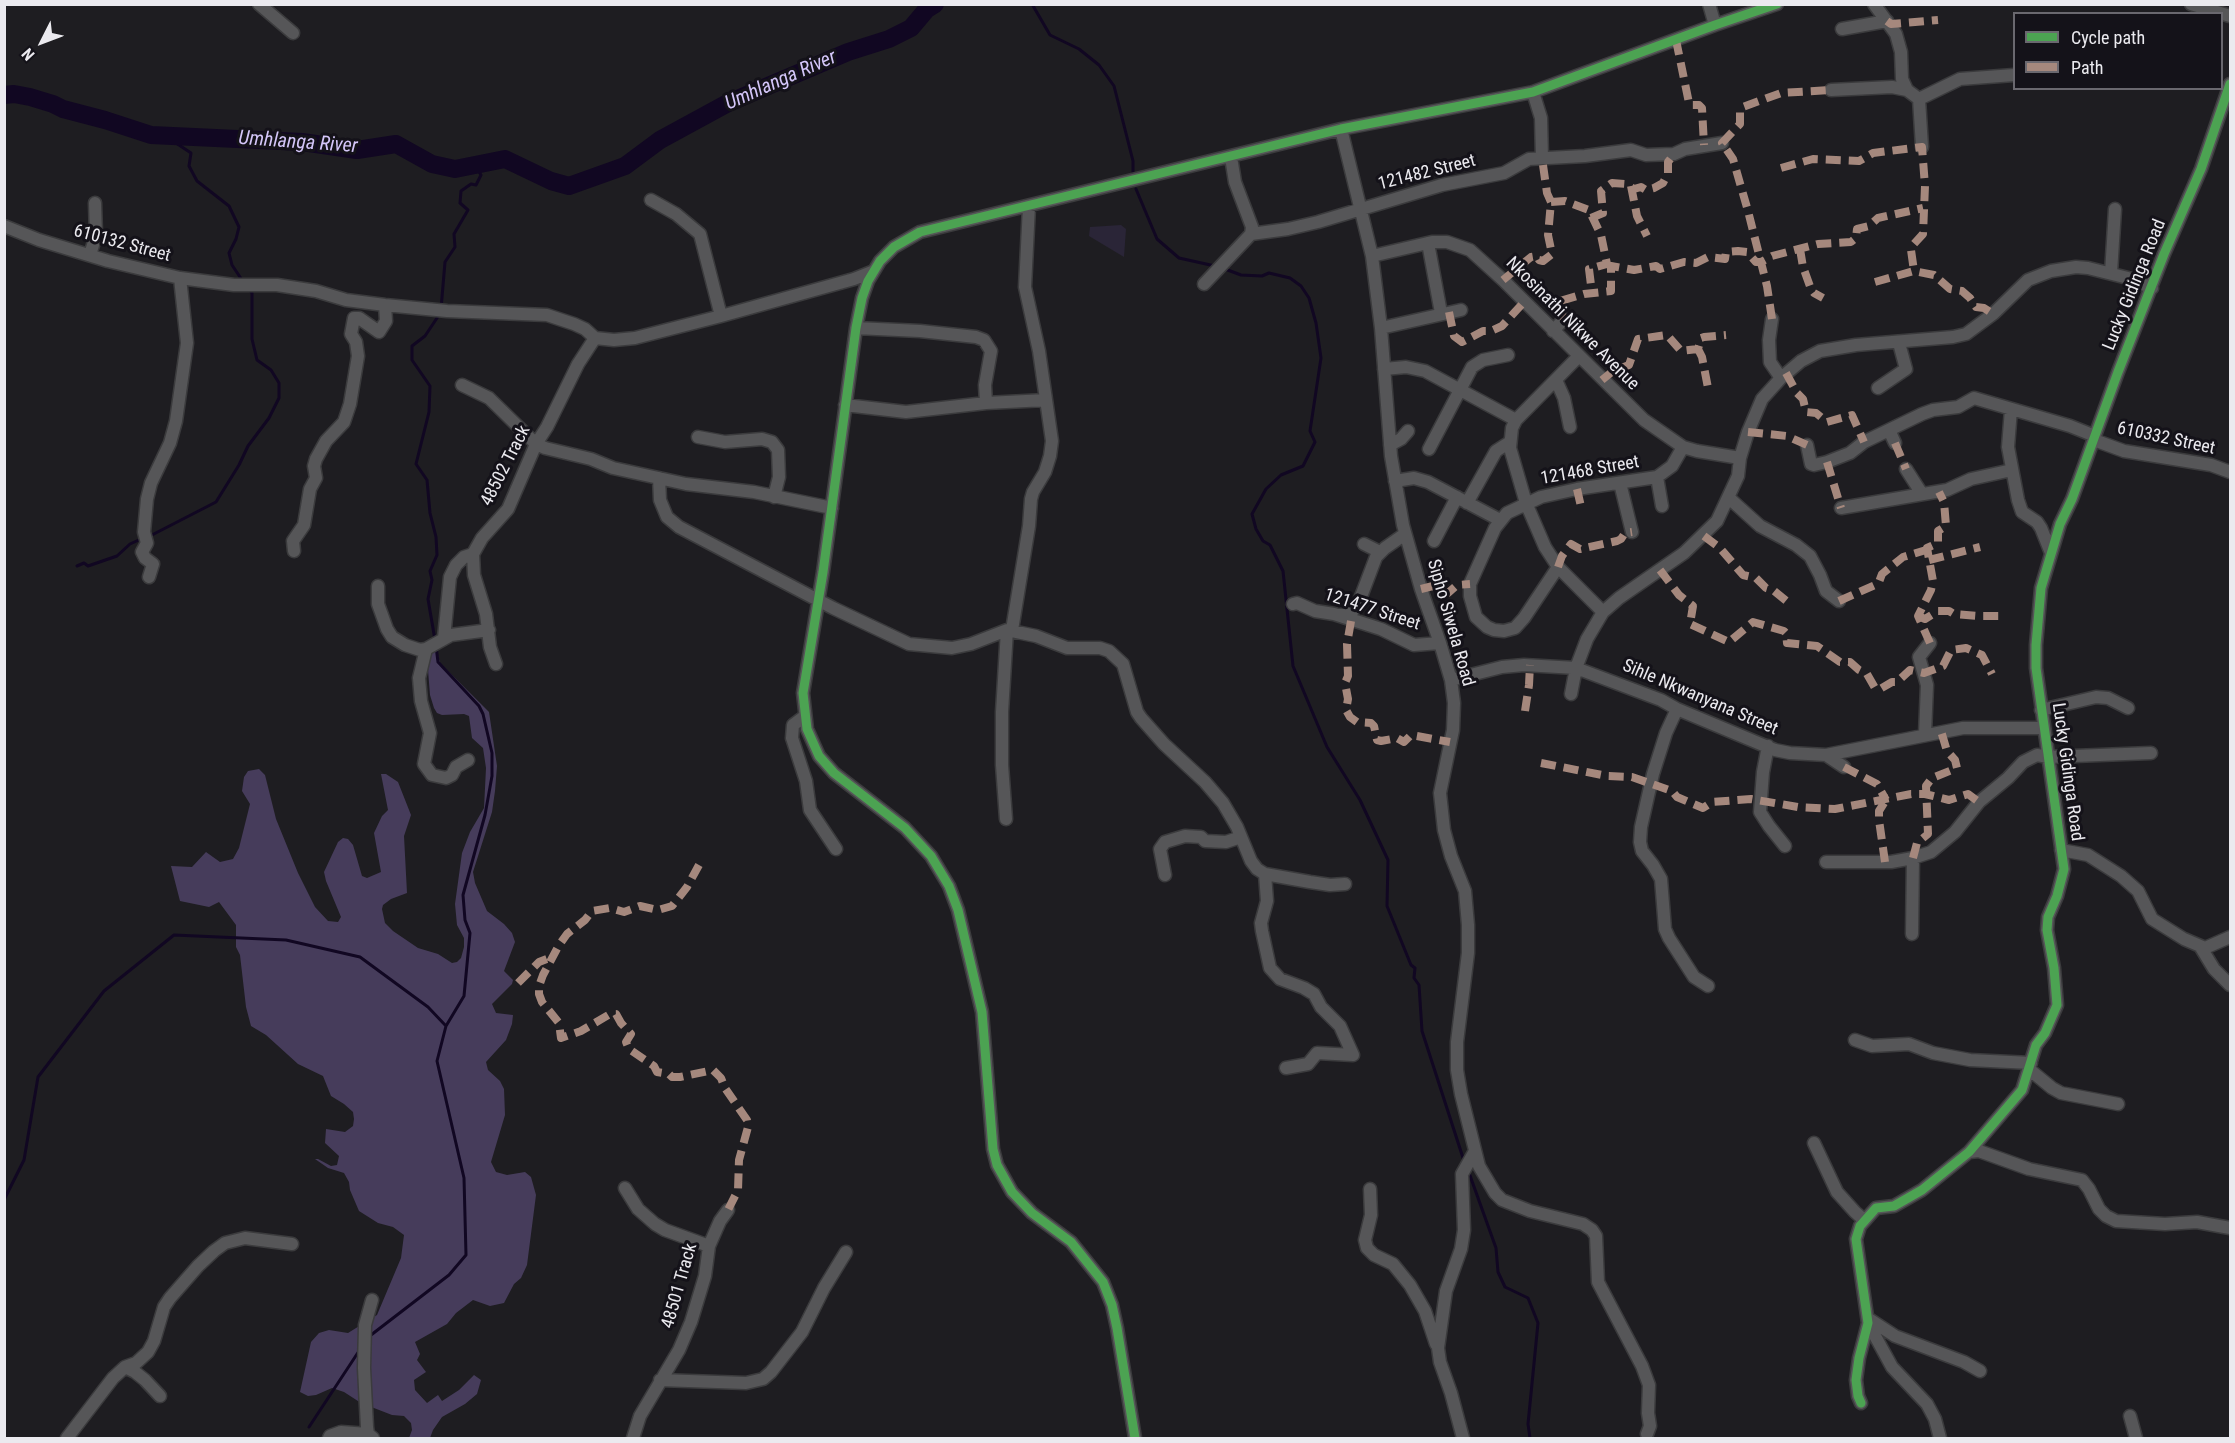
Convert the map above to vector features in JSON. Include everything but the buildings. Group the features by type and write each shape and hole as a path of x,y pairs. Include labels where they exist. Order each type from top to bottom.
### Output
{"street":[{"path":"259,4 293,33"},
{"path":"1709,4 1715,25"},
{"path":"1135,1438 1117,1328 1112,1305 1103,1282 1071,1242 1032,1213 1012,1192 997,1165 993,1149 982,1012 958,910 949,886 931,856 905,828 855,791 819,756 811,740 805,716 802,693 832,508 862,297 874,271 894,247 920,232 1341,129 1533,92 1777,4"},
{"path":"1874,4 1896,34 1901,52 1902,79 1908,90 1919,99 1922,147"},
{"path":"2191,4 2217,12"},
{"path":"1842,28 1887,21"},
{"path":"1919,99 1960,79 2013,75"},
{"name":"Lucky Gidinga Road","path":"1864,1220 1876,1208 1894,1206 1922,1190 1969,1152 2022,1090 2036,1046 2045,1033 2057,1005 2054,968 2047,930 2048,917 2057,896 2064,869 2036,668 2036,638 2041,588 2060,524 2072,499 2152,288 2204,160 2230,84"},
{"path":"1831,90 1892,87 1908,90"},
{"path":"1533,92 1541,118 1542,158"},
{"name":"Sipho Siwela Road","path":"1341,129 1372,256 1382,328 1390,445 1405,534 1451,680 1454,703 1453,730 1440,793 1444,830 1464,891 1467,914 1468,954 1457,1042 1457,1070 1473,1155 1485,1179 1502,1200 1530,1211 1583,1224 1596,1236 1598,1282 1642,1366 1649,1385 1650,1426 1647,1434"},
{"name":"121482 Street","path":"1251,234 1288,229 1360,211 1377,203 1442,185 1504,173 1529,159 1585,156 1631,150 1646,155 1674,154 1685,149 1722,143"},
{"path":"1204,284 1251,234 1252,227 1235,182 1231,157"},
{"path":"651,200 675,214 700,234 721,316"},
{"path":"90,255 96,235 95,204"},
{"path":"1006,819 1002,765 1010,630 1029,526 1031,499 1045,472 1052,441 1039,351 1025,287 1029,206"},
{"path":"2111,273 2115,209"},
{"name":"610132 Street","path":"4,226 39,240 180,278 236,286 277,285 316,291 346,300 385,305"},
{"name":"Nkosinathi Nikwe Avenue","path":"1372,256 1428,243 1446,242 1470,250 1483,260 1644,420 1683,447 1740,458"},
{"path":"1428,243 1441,313"},
{"path":"1571,694 1576,668 1587,639 1603,612 1619,598 1684,554 1717,521 1738,476 1740,458 1762,399 1801,361 1820,351 1856,345 1953,337 1966,333 2000,308 2018,288 2039,275 2076,267 2111,273 2152,288"},
{"path":"294,551 293,541 304,525 310,489 316,480 316,459 326,441 341,427 350,404 358,356 356,342 351,334 354,318 359,318 379,332 386,321 385,305 447,311 547,315 585,329 597,338 614,340 635,338 721,316 854,279 874,271"},
{"path":"149,577 153,564 142,552 147,543 144,532 147,499 170,443 176,421 186,346 180,278"},
{"path":"1382,328 1461,309"},
{"path":"1772,318 1769,340 1770,362 1781,378"},
{"path":"1553,331 1564,319"},
{"path":"856,328 976,337 984,340 991,351 985,384 986,403"},
{"name":"48502 Track","path":"444,638 450,577 460,560 472,554 482,538 508,509 536,444 547,427 578,364 597,338"},
{"path":"1878,388 1906,369 1899,343"},
{"path":"1429,449 1469,372 1476,364 1490,358 1508,355"},
{"path":"1579,356 1516,420 1510,442 1511,457 1526,504 1545,547 1558,567 1603,612"},
{"path":"1384,369 1406,368 1425,372 1516,420"},
{"path":"1556,380 1564,398 1570,427"},
{"path":"462,386 489,398 536,444 591,459 613,468 659,478 754,492 832,508"},
{"name":"610332 Street","path":"1807,446 1811,464 1814,465 1850,453 1864,442 1922,414 1933,410 1958,407 1974,398 2040,418 2124,451 2211,465 2230,472"},
{"path":"845,405 906,412 986,403 1046,400"},
{"path":"2011,409 2007,436 2022,512 2037,522 2051,554"},
{"path":"1889,430 1895,443"},
{"path":"1390,445 1401,439 1408,431"},
{"path":"698,437 725,442 762,439 772,442 778,450 779,477 774,497"},
{"path":"1434,541 1496,451 1510,442"},
{"name":"121468 Street","path":"1500,520 1516,507 1541,496 1657,477 1672,466 1683,447"},
{"path":"1906,469 1922,494"},
{"path":"1841,508 1947,490 1987,474 2012,470"},
{"path":"1657,477 1662,506"},
{"path":"659,478 660,500 668,517 675,525 818,600 909,644 952,648 1010,630 1036,636 1067,648 1100,648 1109,651 1117,656 1126,670 1137,712 1141,718 1215,793 1229,813 1254,867 1265,874 1330,885 1345,884"},
{"path":"1395,481 1414,478 1428,482 1500,520 1470,584 1470,596 1476,617 1487,627 1504,631 1515,628 1558,567"},
{"path":"1620,483 1632,532"},
{"path":"1729,498 1760,526 1796,545 1810,556 1821,575 1826,591 1839,601"},
{"path":"1334,614 1348,615 1357,607 1376,557 1405,534"},
{"path":"1364,544 1380,552"},
{"path":"472,554 474,575 496,664"},
{"path":"378,586 378,604 392,637 413,648 429,648 444,638 459,633 489,630"},
{"name":"121477 Street","path":"1293,604 1297,603 1316,611 1334,614 1381,630 1414,645 1440,643"},
{"path":"1925,734 1927,685 1919,657 1930,643"},
{"path":"429,648 419,678 421,701 430,733 424,764 432,775 447,778 452,775 456,767 468,760"},
{"name":"Sihle Nkwanyana Street","path":"1451,680 1502,667 1524,665 1576,668 1661,700 1677,709 1768,747 1790,753 1826,755 1963,728 2043,728"},
{"path":"2041,710 2096,697 2108,698 2128,708"},
{"path":"1677,709 1653,774 1641,827 1640,842 1642,851 1660,879 1665,929 1669,938 1694,978 1708,986"},
{"path":"805,716 793,725 792,738 806,781 810,810 836,849"},
{"path":"1768,747 1763,772 1760,812 1785,846"},
{"path":"1826,862 1891,862 1931,852 1955,832 1979,802 2023,762 2037,755 2048,757 2151,753"},
{"path":"1826,755 1844,767"},
{"path":"1165,875 1160,849 1165,842 1185,836 1201,837 1204,841 1226,842 1241,837"},
{"path":"2061,850 2079,852 2100,861 2132,884 2152,919 2200,946 2205,948 2230,937"},
{"path":"1912,934 1913,858"},
{"path":"1265,874 1267,902 1261,923 1270,968 1280,979 1314,994 1321,1007 1340,1026 1353,1055 1317,1053 1308,1064 1286,1068"},
{"path":"2200,946 2214,969 2230,985"},
{"path":"1855,1041 1872,1046 1909,1044 1933,1053 1970,1060 2030,1066 2052,1088 2061,1093 2118,1104"},
{"path":"1814,1143 1837,1192 1864,1220 1856,1239 1868,1321 1892,1367 1927,1404 1935,1419 1940,1438"},
{"path":"1969,1152 1979,1151 2029,1169 2082,1180 2090,1189 2099,1209 2116,1221 2165,1224 2197,1222 2230,1228"},
{"path":"1438,1348 1446,1291 1461,1249 1464,1230 1462,1174 1473,1155"},
{"path":"625,1188 638,1209 655,1224 709,1246"},
{"path":"1370,1189 1371,1215 1365,1239 1367,1248 1371,1253 1393,1264 1410,1285 1425,1311 1438,1348 1440,1362 1463,1438"},
{"name":"48501 Track","path":"632,1438 640,1416 679,1350 692,1322 705,1276 709,1246 720,1221 728,1210"},
{"path":"67,1438 113,1378 124,1367 136,1363 148,1352 154,1341 164,1307 198,1266 225,1243 234,1240 257,1238 292,1244"},
{"path":"660,1380 746,1383 763,1379 802,1332 824,1288 846,1252"},
{"path":"329,1438 342,1432 370,1436 364,1403 365,1332 372,1300"},
{"path":"1868,1321 1894,1336 1964,1362 1980,1371"},
{"path":"1861,1403 1856,1380 1858,1358 1868,1321"},
{"path":"124,1367 146,1380 160,1396"},
{"path":"2130,1416 2136,1438"}],"shaded area":[{"path":"1121,225 1126,229 1124,257 1089,236 1090,227"},
{"path":"435,650 440,663 489,712 497,766 495,791 492,812 473,872 475,883 487,911 504,924 512,933 515,942 504,971 513,980 512,984 492,1004 496,1013 513,1015 506,1040 486,1062 488,1070 500,1081 504,1089 505,1115 491,1162 496,1172 507,1175 525,1172 531,1177 536,1195 527,1265 504,1303 490,1306 473,1300 456,1313 447,1324 415,1342 420,1354 417,1360 426,1372 414,1380 415,1390 427,1403 438,1395 442,1401 459,1390 474,1375 481,1380 477,1394 442,1417 430,1438 409,1438 412,1430 411,1423 404,1416 392,1415 361,1403 344,1392 332,1388 308,1396 300,1392 311,1342 319,1333 329,1330 348,1333 377,1315 401,1258 404,1235 393,1227 378,1223 359,1211 344,1173 328,1168 315,1159 331,1166 337,1165 339,1156 325,1143 326,1129 345,1132 353,1126 353,1112 331,1096 323,1076 298,1064 266,1035 251,1026 246,1007 240,955 236,947 236,925 219,902 209,907 180,901 171,866 192,867 206,852 220,862 233,859 239,848 250,804 242,791 244,777 248,771 259,769 265,775 276,819 315,907 328,921 338,922 341,917 324,872 338,842 343,838 348,839 353,845 362,876 367,878 381,872 374,833 382,816 388,810 381,774 386,774 398,782 411,815 404,836 407,893 383,905 385,923 418,948 438,954 452,963 457,962 461,958 464,947 464,938 457,925 455,904 462,853 470,832 484,808 486,768 483,748 472,738 469,716 464,714 442,715 434,708 430,695 428,670 430,653"}],"waterway":[{"name":"Umhlanga River","path":"4,95 30,97 151,135 302,142 357,150 396,144 432,164 455,169 505,159 551,181 569,186 625,166 660,140 728,103 848,52 889,39 911,28 927,9 935,4"},
{"path":"1032,4 1050,35 1079,49 1099,65 1114,86 1133,161 1133,172"},
{"path":"164,135 191,153 189,166 197,181 229,206 239,227 229,253 232,265 242,280"},
{"path":"441,309 445,262 455,247 454,234 468,210 460,203 461,191 471,184 476,185 481,175 475,165"},
{"path":"1136,189 1157,239 1179,258 1215,266"},
{"path":"1225,269 1241,275 1262,276 1269,273 1290,278 1301,286 1309,298 1316,323 1321,358 1310,431 1315,442 1303,466 1281,475 1266,489 1252,514 1256,529 1263,541 1270,545 1283,571 1293,666 1327,747 1360,800 1388,860 1387,906 1411,965 1415,968 1414,978 1419,985 1422,1031 1464,1161"},
{"path":"148,537 216,502 248,446 269,418 279,398 279,383 271,370 257,360 252,339 252,293 248,288"},
{"path":"435,640 428,599 432,580 430,571 437,555 436,537 430,513 427,480 416,464 429,412 430,386 412,360 412,346 425,336 439,315"},
{"path":"77,566 84,563 88,566 117,556 130,544 141,539"},
{"path":"371,1335 449,1275 466,1255 464,1178 437,1061 446,1026 464,996 470,933 465,920 463,895 485,815 492,776 492,753 479,706 438,662 436,646"},
{"path":"4,1200 24,1160 38,1077 104,991 174,935 286,940 360,957 428,1007 446,1026"},
{"path":"1468,1170 1496,1248 1498,1272 1505,1287 1528,1298 1538,1323 1528,1424 1530,1438"},
{"path":"309,1427 359,1351"}],"marked path":[{"path":"1887,21 1891,24 1938,20"},
{"path":"1676,40 1689,103 1702,108 1704,145"},
{"path":"1772,319 1767,286 1748,211 1733,159 1722,143 1740,124 1740,110 1743,107 1781,93 1831,90"},
{"path":"1781,168 1813,159 1859,161 1873,153 1922,147 1925,186 1923,234 1911,250 1914,271"},
{"path":"1591,218 1603,213 1601,191 1612,183 1626,184 1634,189 1641,187 1646,190 1663,183 1668,173 1668,162 1674,154"},
{"path":"1503,280 1531,257 1537,256 1543,261 1552,254 1548,235 1551,202 1547,193 1542,158"},
{"path":"1631,186 1637,216 1647,236"},
{"path":"1551,202 1565,201 1589,210 1601,235 1607,264 1589,269 1592,293"},
{"path":"1564,319 1557,302 1584,294 1611,291 1611,266 1634,270 1656,266 1660,269 1684,262 1696,263 1708,257 1725,259 1726,252 1738,251 1747,252 1756,262 1761,262 1772,256 1818,244 1851,242 1856,238 1857,229 1869,226 1878,218 1923,208"},
{"path":"1800,249 1803,267 1811,289 1823,298"},
{"path":"1875,282 1914,271 1934,275 1950,289 1962,291 1976,307 1984,308 1993,314"},
{"path":"1449,312 1454,336 1462,342 1483,331 1491,331 1502,326 1524,302"},
{"path":"1602,380 1613,371 1629,365 1638,339 1667,335 1681,351 1698,349 1701,338 1726,335"},
{"path":"1698,349 1702,357 1709,393"},
{"path":"1786,373 1803,399 1806,412 1816,413 1827,422 1852,415 1864,442"},
{"path":"1748,432 1787,436 1807,445"},
{"path":"1895,443 1906,469"},
{"path":"1827,462 1841,508"},
{"path":"1577,489 1582,511"},
{"path":"1930,643 1918,616 1933,581 1927,548 1938,543 1938,531 1946,526 1944,502 1939,492"},
{"path":"1558,567 1562,556 1571,544 1580,549 1617,541 1625,533 1632,532"},
{"path":"1704,536 1720,548 1743,575 1756,578 1766,588 1773,590 1789,603"},
{"path":"1929,560 1980,547"},
{"path":"1839,601 1875,585 1882,574 1903,557 1926,550"},
{"path":"1660,570 1679,595 1693,606 1690,624 1729,642 1753,622 1784,631 1787,643 1817,646 1840,662 1850,662 1867,674 1875,688 1880,689 1892,682 1897,682 1910,670 1924,673 1943,666 1951,650 1966,648 1982,655 1992,674"},
{"path":"1421,589 1433,586 1448,593 1457,585 1470,584"},
{"path":"1918,616 1925,619 1938,611 1979,616 2005,616"},
{"path":"1351,621 1347,644 1348,676 1345,683 1348,699 1346,710 1350,717 1357,722 1371,723 1374,726 1377,740 1397,738 1404,742 1411,735 1450,742"},
{"path":"1525,711 1530,665"},
{"path":"1913,858 1917,843 1928,834 1926,786 1932,778 1957,768 1955,760 1947,751 1941,731"},
{"path":"1541,763 1607,776 1632,777 1672,791 1677,797 1703,808 1712,802 1751,799 1798,807 1835,809 1911,794 1925,794 1949,800 1968,794 1979,802"},
{"path":"1844,767 1877,784 1886,800"},
{"path":"1885,862 1879,811 1886,800"},
{"path":"699,865 687,887 672,906 658,910 640,906 624,912 610,908 592,911 585,920 567,934 559,945 543,975 539,994 542,1002 559,1023 561,1038 581,1031 610,1014 616,1014 631,1034 626,1042 629,1049 654,1066 657,1072 680,1077 713,1070 721,1078 725,1088 747,1120 748,1127 739,1160 738,1190 728,1210"},
{"path":"518,983 539,962 552,957"}],"cycle path":[{"path":"1135,1438 1117,1328 1112,1305 1103,1282 1071,1242 1032,1213 1012,1192 997,1165 993,1149 982,1012 958,910 949,886 931,856 905,828 834,773 819,756 807,729 803,693 823,572 856,328 868,281 880,261 894,247 920,232 1341,129 1533,92 1777,4"},
{"path":"1861,1403 1856,1380 1868,1323 1856,1239 1860,1226 1876,1208 1894,1206 1922,1190 1969,1152 2022,1090 2036,1045 2045,1033 2057,1005 2054,968 2047,930 2048,917 2057,896 2064,869 2036,668 2041,588 2060,524 2072,499 2164,254 2201,169 2230,84"}]}
